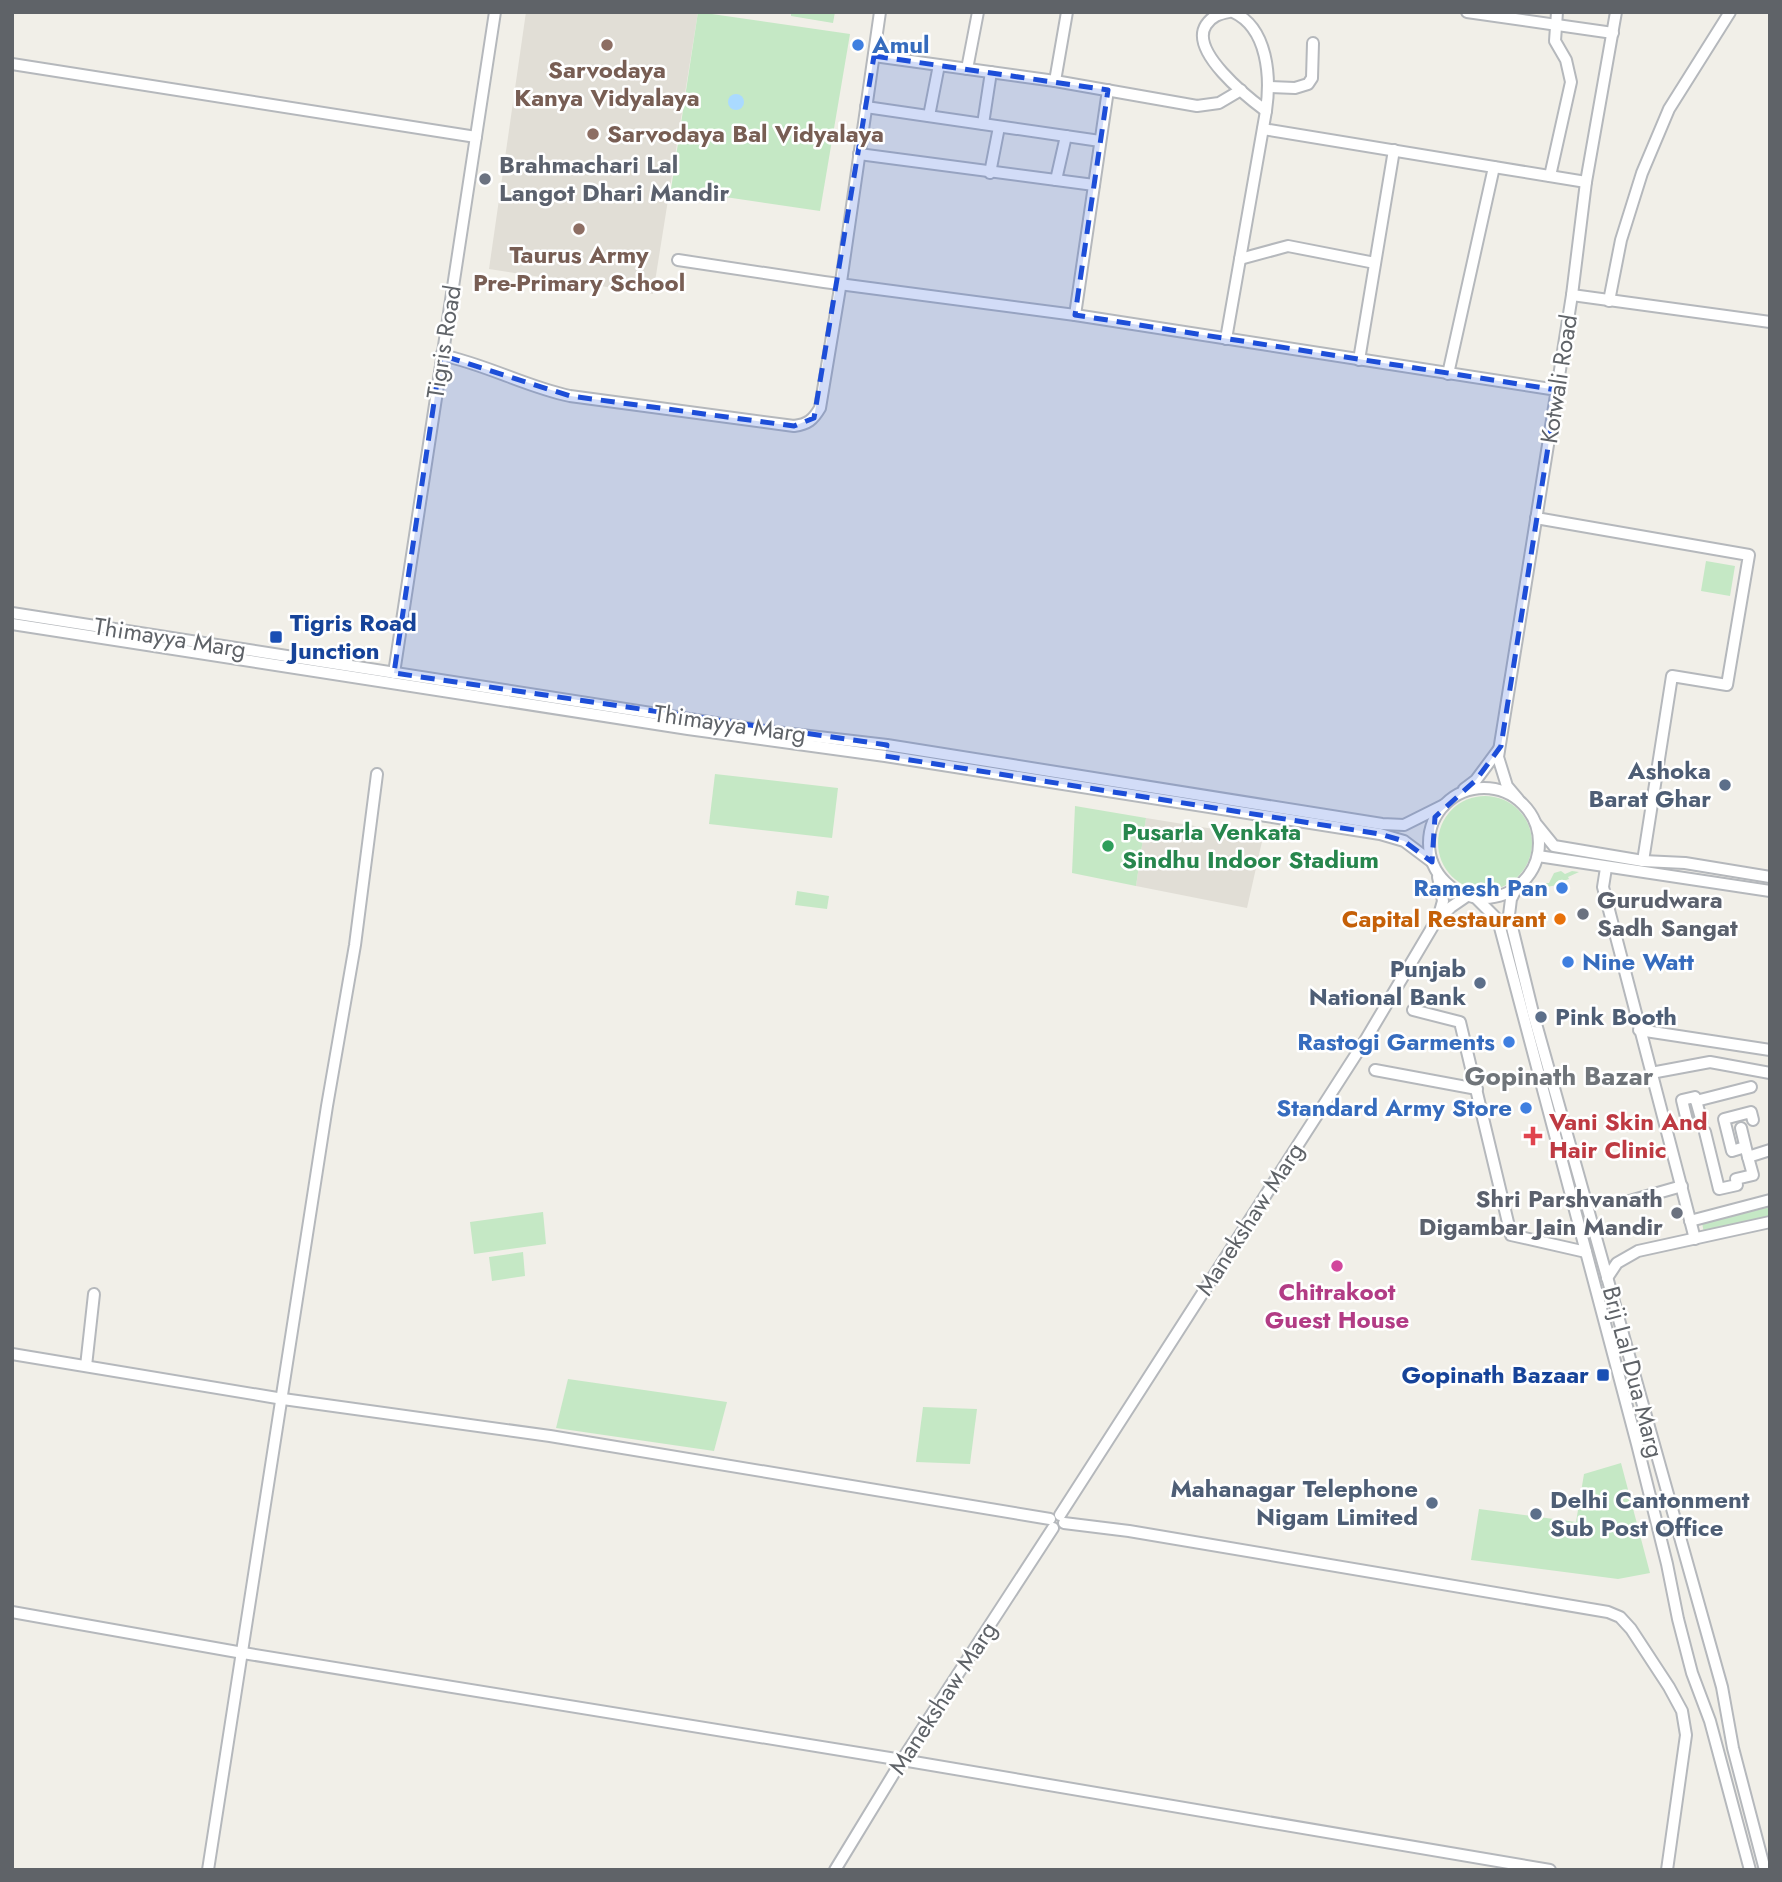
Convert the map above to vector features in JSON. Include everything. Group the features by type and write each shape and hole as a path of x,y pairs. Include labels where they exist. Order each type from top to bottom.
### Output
{"street":[{"name":"Tigris Road","path":"394,673 495,12"},
{"path":"441,355 474,363 538,388 570,396 794,426 805,425 814,418 820,408 841,282 880,12"},
{"path":"967,69 978,12"},
{"path":"1055,81 1068,12"},
{"path":"1226,339 1266,111 1268,87 1261,41 1243,17 1231,12 1217,13 1207,24 1202,39 1212,60 1266,111"},
{"path":"1467,12 1613,33"},
{"path":"1550,176 1571,82 1566,60 1555,41 1557,12"},
{"name":"Kotwali Road","path":"1501,746 1572,295 1586,183 1616,12"},
{"path":"1609,301 1622,240 1647,160 1669,109 1730,12"},
{"path":"1268,87 1295,88 1308,85 1312,78 1313,43"},
{"path":"874,56 1055,81 1197,106 1219,103 1241,90"},
{"path":"12,64 476,137"},
{"path":"929,116 939,65"},
{"path":"983,124 991,72"},
{"path":"1074,315 1108,90"},
{"path":"866,107 1100,141"},
{"path":"990,173 999,127"},
{"path":"1263,129 1586,183"},
{"path":"1056,180 1066,136"},
{"path":"1359,360 1394,150"},
{"path":"859,153 990,173 1094,185"},
{"path":"1448,374 1494,167"},
{"path":"1240,259 1288,246 1375,263"},
{"path":"678,260 1074,315 1557,390"},
{"path":"1572,295 1770,322"},
{"path":"1536,518 1749,555 1727,685 1672,676 1643,861"},
{"name":"Thimayya Marg","path":"12,613 767,731 1380,834 1404,841 1435,867"},
{"name":"Thimayya Marg","path":"12,624 688,729 886,751 1382,824 1404,825 1444,805"},
{"path":"1501,746 1476,780 1444,805 1435,817 1429,847 1435,867 1455,890 1504,917 1517,887"},
{"path":"1501,746 1499,757 1507,786 1553,845 1643,861 1685,863 1770,877"},
{"path":"208,1870 327,1106 355,945 377,774"},
{"path":"1453,797 1469,790 1486,788 1503,791 1518,799"},
{"path":"1472,897 1491,898 1505,894 1526,879 1538,856 1536,823"},
{"path":"1538,856 1770,891"},
{"name":"Manekshaw Marg","path":"835,1870 902,1760 1366,1039 1436,921 1443,901 1435,867"},
{"path":"1606,868 1603,887 1695,1239"},
{"name":"Manekshaw Marg","path":"1436,921 1451,906 1472,897"},
{"name":"Brij Lal Dua Marg","path":"1504,917 1586,1252 1667,1564 1678,1619 1692,1673 1710,1721 1750,1870"},
{"name":"Brij Lal Dua Marg","path":"1504,917 1719,1674 1733,1748 1765,1870"},
{"path":"1413,1010 1460,1022 1511,1236 1586,1252"},
{"path":"1639,1030 1770,1050"},
{"path":"1651,1073 1710,1062 1770,1073"},
{"path":"1375,1070 1477,1089"},
{"path":"1688,1125 1680,1095 1751,1087"},
{"path":"1695,1095 1719,1189 1737,1185 1736,1179 1753,1175 1741,1128"},
{"path":"1753,1120 1751,1112 1724,1119 1732,1151 1769,1153"},
{"path":"1626,1202 1682,1186"},
{"path":"1690,1222 1770,1200"},
{"path":"1607,1279 1617,1263 1638,1251 1770,1222"},
{"path":"86,1366 94,1294"},
{"path":"12,1354 283,1399 550,1436 1608,1612 1620,1617 1631,1629 1670,1687 1682,1711 1686,1735 1667,1870"},
{"path":"12,1612 243,1653 902,1760 1549,1870"}],"highlighted area":[{"path":"874,56 1108,90 1075,315 1557,390 1501,746 1476,780 1435,817 1432,862 1404,841 1380,834 885,756 887,745 394,673 441,355 570,396 794,426 814,418"}],"shaded area":[{"path":"526,12 698,12 653,294 489,269"},
{"path":"1146,818 1263,837 1247,908 1136,886"}],"green space":[{"path":"698,12 850,34 820,211 671,189"},
{"path":"791,12 835,12 833,23 791,16"},
{"path":"1706,561 1735,566 1730,596 1701,591"},
{"path":"715,774 838,788 832,838 709,824"},
{"path":"1485,796 1503,799 1518,810 1529,825 1532,843 1529,861 1518,876 1503,887 1485,890 1467,887 1452,876 1441,861 1438,843 1441,825 1452,810 1467,799"},
{"name":"Pusarla Venkata Sindhu Indoor Stadium","path":"1075,806 1146,818 1136,886 1072,873"},
{"path":"1561,871 1565,874 1579,872 1558,885 1546,887 1554,873"},
{"path":"797,891 829,896 827,909 795,905"},
{"path":"1770,1207 1770,1217 1704,1233 1702,1223"},
{"path":"543,1212 546,1244 474,1254 470,1222"},
{"path":"523,1252 525,1276 492,1281 489,1257"},
{"path":"568,1379 727,1402 714,1451 556,1428"},
{"path":"923,1407 977,1409 970,1464 916,1462"},
{"path":"1621,1463 1650,1573 1618,1579 1471,1560 1479,1509 1576,1522 1584,1474"}],"water":[{"path":"736,94 742,96 742,108 736,110 730,108 728,102 730,96"}],"place":[{"name":"Sarvodaya Kanya Vidyalaya","path":"607,45"},
{"name":"Amul","path":"858,45"},
{"name":"Sarvodaya Bal Vidyalaya","path":"593,134"},
{"name":"Brahmachari Lal Langot Dhari Mandir","path":"485,179"},
{"name":"Taurus Army Pre-Primary School","path":"579,229"},
{"name":"Tigris Road Junction","path":"276,637"},
{"name":"Ashoka Barat Ghar","path":"1725,785"},
{"name":"Pusarla Venkata Sindhu Indoor Stadium","path":"1108,846"},
{"name":"Ramesh Pan","path":"1562,888"},
{"name":"Gurudwara Sadh Sangat","path":"1583,914"},
{"name":"Capital Restaurant","path":"1560,919"},
{"name":"Nine Watt","path":"1568,962"},
{"name":"Punjab National Bank","path":"1480,983"},
{"name":"Pink Booth","path":"1541,1017"},
{"name":"Rastogi Garments","path":"1509,1042"},
{"name":"Standard Army Store","path":"1526,1108"},
{"name":"Vani Skin And Hair Clinic","path":"1533,1136"},
{"name":"Shri Parshvanath Digambar Jain Mandir","path":"1677,1213"},
{"name":"Chitrakoot Guest House","path":"1337,1266"},
{"name":"Gopinath Bazaar","path":"1603,1375"},
{"name":"Mahanagar Telephone Nigam Limited","path":"1432,1503"},
{"name":"Delhi Cantonment Sub Post Office","path":"1536,1514"}],"district":[{"name":"Gopinath Bazar","path":"1559,1076"}]}
